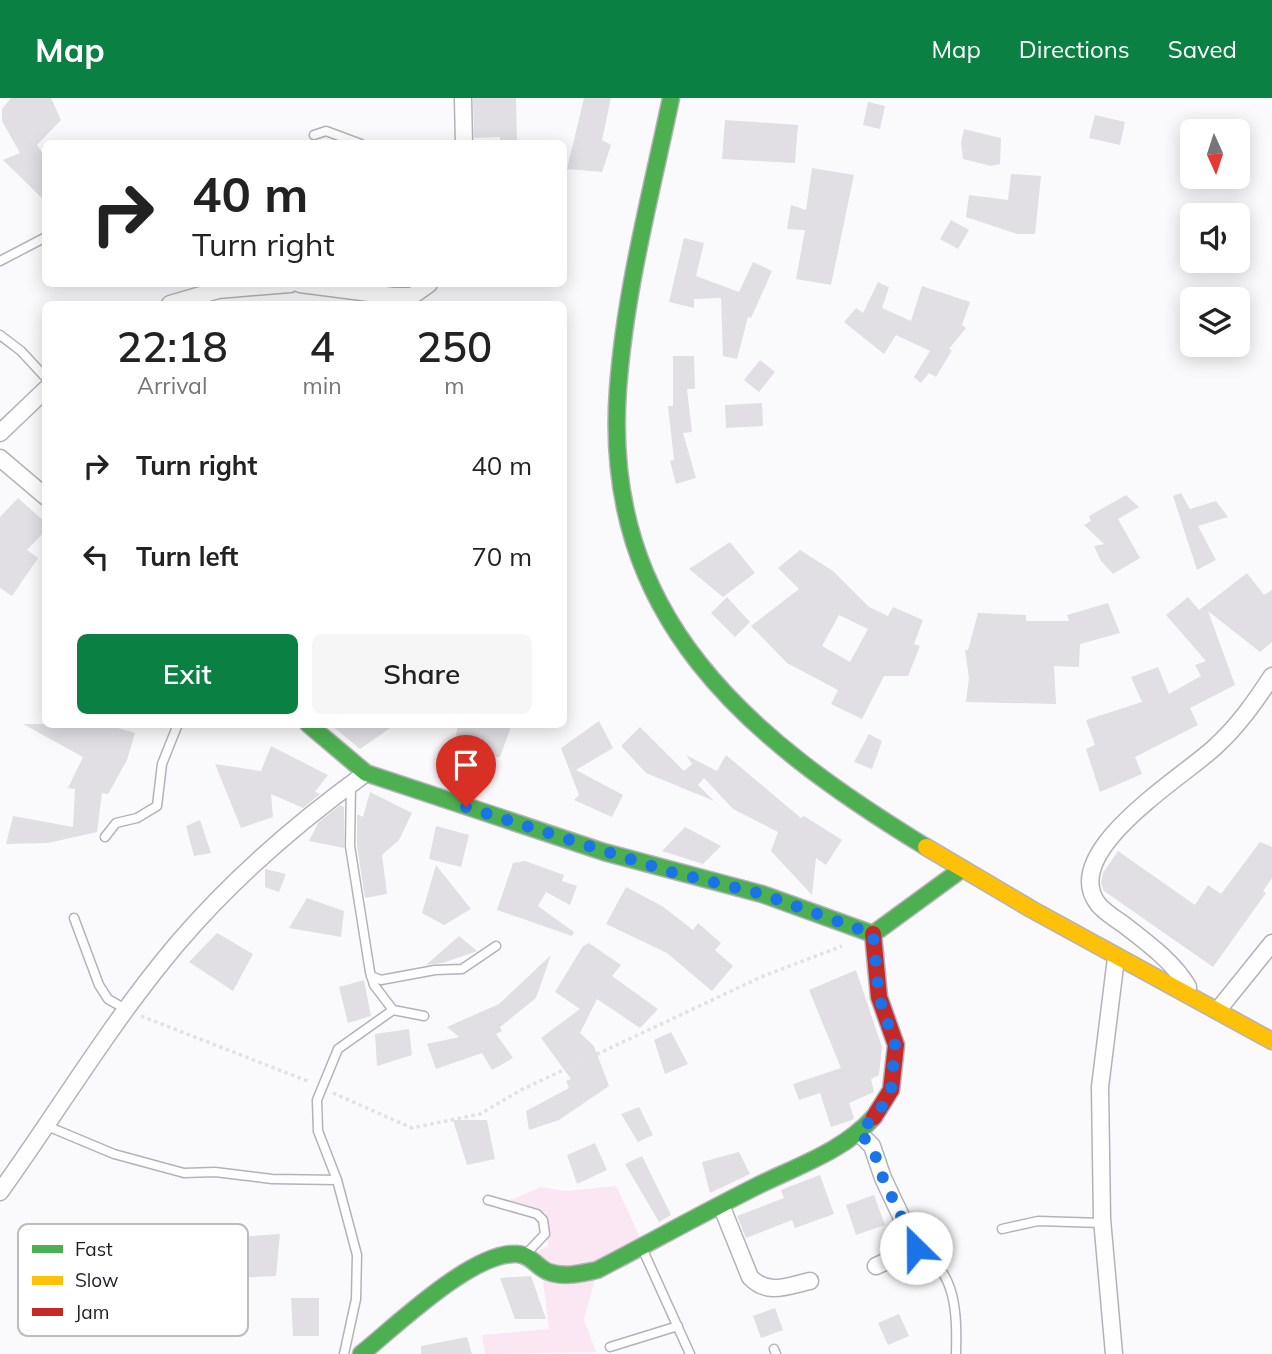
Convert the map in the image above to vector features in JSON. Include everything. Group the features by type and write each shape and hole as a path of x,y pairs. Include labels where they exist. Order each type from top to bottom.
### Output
{"main road":[{"path":"671,98 636,265 619,395 617,446 629,526 642,566 664,612 687,649 744,717 775,746 862,809 1116,958 1272,1041"},
{"path":"313,728 366,773 671,872 762,894 873,934"},
{"path":"873,934 962,869"},
{"path":"361,1354 473,1265 498,1255 524,1256 548,1272 571,1275 597,1270 721,1205 824,1156 859,1133 880,1110 891,1090 895,1055 895,1045 879,997 873,934"}],"street":[{"path":"463,98 464,140"},
{"path":"180,301 218,290 254,287"},
{"path":"323,287 393,296 412,296 425,287"},
{"path":"0,433 42,393"},
{"path":"0,458 42,494"},
{"path":"1195,998 1185,981 1162,957 1099,905 1088,886 1090,872 1094,858 1138,809 1216,746 1243,718 1272,676"},
{"path":"0,1192 127,1010 176,945 239,877 285,835 366,773"},
{"path":"1218,1010 1272,943"},
{"path":"1114,1354 1102,1223 1100,1087 1116,958"},
{"path":"859,1133 872,1146 883,1178 916,1248 876,1266"},
{"path":"721,1205 750,1277 758,1286 768,1290 810,1281"}],"lane":[{"path":"314,135 326,131 350,140"},
{"path":"0,260 42,239"},
{"path":"0,335 21,351 42,374"},
{"path":"105,837 116,823 137,818 158,806 162,764 176,728"},
{"path":"351,785 350,846 372,976 393,1010"},
{"path":"74,918 99,985 108,999 127,1010"},
{"path":"372,976 381,980 435,970 462,969 496,946"},
{"path":"344,1354 356,1300 357,1255 337,1180 317,1122 317,1100 338,1049 393,1010 424,1016"},
{"path":"47,1126 114,1154 184,1173 215,1172 272,1179 337,1180"},
{"path":"488,1200 537,1214 543,1220 545,1234 524,1256"},
{"path":"1002,1229 1038,1221 1102,1223"},
{"path":"642,1248 690,1354"},
{"path":"916,1248 933,1260 947,1278 956,1306 956,1354"},
{"path":"610,1347 678,1326"}],"path":[{"path":"127,1010 323,1088 412,1128 480,1114 521,1090 761,977 873,934"}],"shaded area":[{"path":"616,1186 640,1237 599,1263 565,1269 534,1253 548,1246 546,1213 508,1201 541,1187 564,1191"},
{"path":"595,1280 584,1319 596,1352 485,1354 482,1335 549,1329 543,1281"}],"building":[{"path":"11,98 51,98 61,120 37,145 42,152 42,198 3,160 20,153 2,121 2,109"},
{"path":"473,98 516,98 517,140 500,140 500,137 474,138"},
{"path":"584,98 611,98 602,140 611,145 602,172 567,169"},
{"path":"868,102 885,106 880,129 863,125"},
{"path":"1095,115 1125,122 1120,145 1089,138"},
{"path":"725,120 798,125 795,163 722,159"},
{"path":"964,129 1001,138 1000,164 991,166 963,159 961,143"},
{"path":"812,168 854,175 831,285 796,279 805,230 787,229 791,205 806,210"},
{"path":"1011,174 1041,176 1035,234 1017,234 966,217 969,195 1008,200"},
{"path":"951,220 969,230 958,249 940,239"},
{"path":"684,238 704,243 696,276 739,292 753,262 772,271 751,318 748,317 737,359 723,356 721,298 694,299 694,308 669,302"},
{"path":"878,282 889,287 882,308 911,321 922,286 970,302 962,325 966,328 949,349 952,350 936,377 929,373 921,383 914,377 930,351 896,335 884,354 844,322 856,308 863,313"},
{"path":"673,356 694,356 695,389 687,389 692,432 683,433 696,478 676,484 670,461 674,460 668,406 673,406"},
{"path":"760,360 775,372 759,392 744,380"},
{"path":"762,403 763,426 726,428 725,405"},
{"path":"1181,493 1190,509 1216,501 1228,517 1198,526 1216,560 1197,570 1173,496"},
{"path":"1126,495 1139,507 1118,519 1140,558 1113,574 1101,561 1094,546 1104,544 1084,525 1091,521 1089,516"},
{"path":"18,498 42,519 42,534 27,550 38,558 12,596 0,588 0,517"},
{"path":"730,542 755,573 723,597 689,569"},
{"path":"800,550 833,571 869,607 888,616 893,607 923,620 914,644 920,646 908,676 884,676 862,719 831,704 838,690 787,663 751,626 799,589 778,568","holes":["839,615 868,629 850,662 822,646"]},
{"path":"1247,573 1264,595 1272,590 1272,642 1260,652 1208,611 1235,685 1190,708 1198,725 1135,757 1142,774 1100,792 1086,749 1095,745 1086,720 1142,702 1131,677 1158,667 1169,694 1201,676 1195,665 1206,661 1166,615 1188,597 1199,610"},
{"path":"727,597 750,622 735,637 711,613"},
{"path":"1108,603 1120,633 1080,644 1079,667 1054,666 1056,704 966,702 969,678 965,650 968,650 978,613 1026,615 1026,621 1069,621 1067,615"},
{"path":"599,721 613,748 576,770 623,795 612,817 574,800 579,795 561,748"},
{"path":"23,724 42,724 42,728 118,728 135,733 127,760 108,794 102,793 97,832 48,843 6,844 13,816 73,827 75,789 68,788 83,757"},
{"path":"640,727 684,771 692,764 686,755 717,771 726,755 801,818 804,816 842,840 826,865 816,858 812,895 771,851 778,832 733,809 704,778 698,785 714,801 646,773 621,746"},
{"path":"335,728 390,728 360,749"},
{"path":"457,728 511,728 500,757 452,756"},
{"path":"869,734 882,741 872,769 854,762"},
{"path":"271,746 328,775 315,792 320,794 303,808 271,794 273,817 241,828 215,764 261,771"},
{"path":"370,792 412,813 399,840 382,855 387,894 365,898 357,846 357,814 363,817"},
{"path":"340,805 344,807 344,848 309,841 318,823"},
{"path":"200,820 211,853 194,856 186,826"},
{"path":"436,826 469,835 461,867 429,859"},
{"path":"685,827 721,846 703,864 662,851"},
{"path":"1260,842 1272,847 1272,878 1263,891 1266,893 1213,967 1104,891 1101,883 1103,873 1118,851 1195,905 1208,885 1221,894"},
{"path":"525,861 564,875 562,881 577,886 570,905 546,892 538,906 574,932 572,936 497,910 513,863"},
{"path":"436,865 471,909 444,925 422,913"},
{"path":"265,869 286,874 279,892 265,887"},
{"path":"626,887 662,906 693,930 698,923 721,943 715,950 733,966 712,991 667,953 606,924"},
{"path":"307,898 344,911 341,937 289,928"},
{"path":"217,933 253,954 233,991 189,962"},
{"path":"459,936 477,951 443,963 426,965"},
{"path":"589,943 621,965 612,976 658,1009 640,1028 597,999 580,1033 594,1046 609,1086 559,1120 529,1130 526,1111 569,1088 566,1081 571,1079 541,1038 580,1009 555,992 583,946"},
{"path":"551,955 536,998 500,1027 502,1031 496,1034 513,1058 492,1070 482,1053 436,1069 427,1044 459,1037 447,1027 499,1004"},
{"path":"856,970 882,1047 879,1075 871,1079 874,1092 849,1103 854,1118 831,1127 820,1093 799,1100 793,1084 841,1068 809,990"},
{"path":"364,980 371,1016 348,1023 339,987"},
{"path":"409,1029 412,1055 377,1066 375,1034"},
{"path":"671,1032 688,1064 665,1074 654,1040"},
{"path":"639,1107 653,1135 638,1142 621,1114"},
{"path":"453,1120 487,1120 495,1159 467,1165"},
{"path":"595,1143 607,1170 577,1184 567,1155"},
{"path":"739,1152 750,1174 710,1193 702,1162"},
{"path":"642,1156 671,1215 659,1222 625,1164"},
{"path":"820,1175 834,1214 795,1228 792,1220 746,1238 737,1216 784,1198 781,1190"},
{"path":"874,1195 885,1225 856,1235 846,1205"},
{"path":"280,1234 276,1276 248,1277 248,1236"},
{"path":"531,1276 546,1319 515,1319 500,1278"},
{"path":"291,1298 319,1298 319,1336 293,1336"},
{"path":"775,1308 783,1330 761,1338 753,1316"},
{"path":"899,1314 909,1336 888,1345 878,1323"},
{"path":"467,1337 472,1354 421,1354 421,1346"}],"traffic: fast":[{"path":"671,98 647,206 621,352 618,389 619,470 634,542 661,606 699,663 746,715 800,762 926,847"},
{"path":"313,728 366,773 604,852 762,894 873,934 962,869"},
{"path":"361,1354 436,1292 479,1264 499,1256 517,1254 555,1274 597,1270 835,1148 874,1117"}],"traffic: slow":[{"path":"926,847 1031,909 1272,1041"}],"traffic: jam":[{"path":"873,934 879,997 896,1045 891,1090 874,1117"}],"route":[{"path":"466,807 671,872 762,894 873,934 879,997 895,1045 894,1066 891,1090 880,1110 859,1133 872,1146 883,1178 916,1248"}]}
